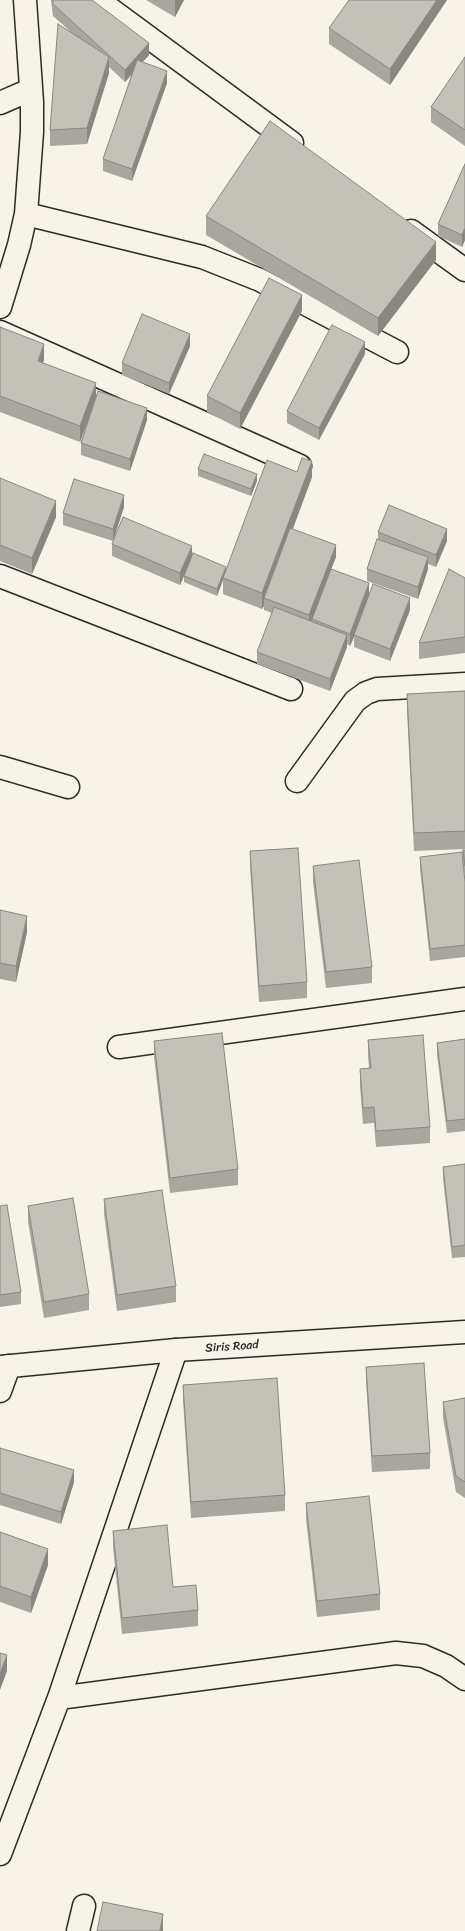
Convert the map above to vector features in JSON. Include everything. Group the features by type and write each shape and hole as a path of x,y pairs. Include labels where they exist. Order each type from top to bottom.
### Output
{"street":[{"path":"0,307 19,245 26,214 32,132 25,0"},
{"path":"98,0 310,156"},
{"path":"0,102 30,90"},
{"path":"26,214 202,257 260,280 397,352"},
{"path":"394,218 465,270"},
{"path":"0,332 300,466"},
{"path":"0,576 291,689"},
{"path":"297,781 355,701 366,693 377,690 465,684"},
{"path":"0,767 68,787"},
{"path":"119,1048 465,999"},
{"name":"Siris Road","path":"5,1367 176,1350 465,1332"},
{"path":"0,1854 59,1698 176,1350"},
{"path":"0,1391 5,1367"},
{"path":"59,1698 396,1653 423,1656 446,1666 465,1679"},
{"path":"78,1931 84,1906"}],"building":[{"path":"53,0 92,0 149,43 125,70 53,4"},
{"path":"349,0 437,0 390,69 329,28"},
{"path":"58,24 109,57 87,128 50,130"},
{"path":"465,57 465,130 431,107"},
{"path":"137,60 167,71 132,169 103,159"},
{"path":"270,121 436,242 378,318 206,216"},
{"path":"465,164 465,228 462,235 438,224"},
{"path":"269,278 302,295 240,413 207,396"},
{"path":"142,314 190,334 169,383 122,363"},
{"path":"332,325 365,342 319,428 287,411"},
{"path":"0,327 44,344 38,361 96,383 80,426 0,396"},
{"path":"98,391 147,408 130,459 81,443"},
{"path":"204,454 257,474 251,489 198,469"},
{"path":"302,458 312,461 262,593 223,578 267,460 297,472"},
{"path":"0,478 56,501 32,558 0,545"},
{"path":"74,479 124,495 113,529 63,513"},
{"path":"389,505 447,529 436,555 378,532"},
{"path":"123,517 192,546 180,573 112,544"},
{"path":"290,528 336,545 309,615 264,598"},
{"path":"377,539 428,557 418,587 367,569"},
{"path":"193,553 226,567 217,589 184,576"},
{"path":"331,569 369,583 350,634 312,619"},
{"path":"449,569 465,578 465,637 419,643"},
{"path":"373,584 410,598 390,649 354,635"},
{"path":"274,607 347,635 330,679 257,652"},
{"path":"465,691 465,831 414,833 407,694"},
{"path":"298,848 307,982 259,986 250,851"},
{"path":"463,850 465,850 465,866"},
{"path":"462,852 465,882 465,945 430,949 420,857"},
{"path":"359,860 372,967 326,972 313,866"},
{"path":"0,910 27,916 16,966 0,963"},
{"path":"222,1033 238,1169 170,1178 154,1041"},
{"path":"423,1035 430,1127 376,1131 374,1107 363,1108 360,1069 371,1068 368,1040"},
{"path":"465,1039 465,1119 447,1121 437,1043"},
{"path":"465,1164 465,1245 452,1247 443,1167"},
{"path":"162,1190 176,1286 117,1295 104,1199"},
{"path":"73,1198 89,1294 44,1302 28,1206"},
{"path":"7,1205 21,1292 0,1295 0,1206"},
{"path":"424,1363 430,1453 372,1456 366,1367"},
{"path":"277,1378 285,1495 191,1502 183,1385"},
{"path":"465,1398 465,1482 456,1476 443,1402"},
{"path":"0,1448 74,1470 61,1512 0,1493"},
{"path":"369,1496 380,1594 317,1601 306,1503"},
{"path":"167,1525 173,1587 196,1585 198,1610 122,1618 113,1531"},
{"path":"0,1532 48,1549 31,1597 0,1586"},
{"path":"0,1653 7,1655 0,1674"},
{"path":"103,1902 163,1914 160,1931 97,1931"}]}
